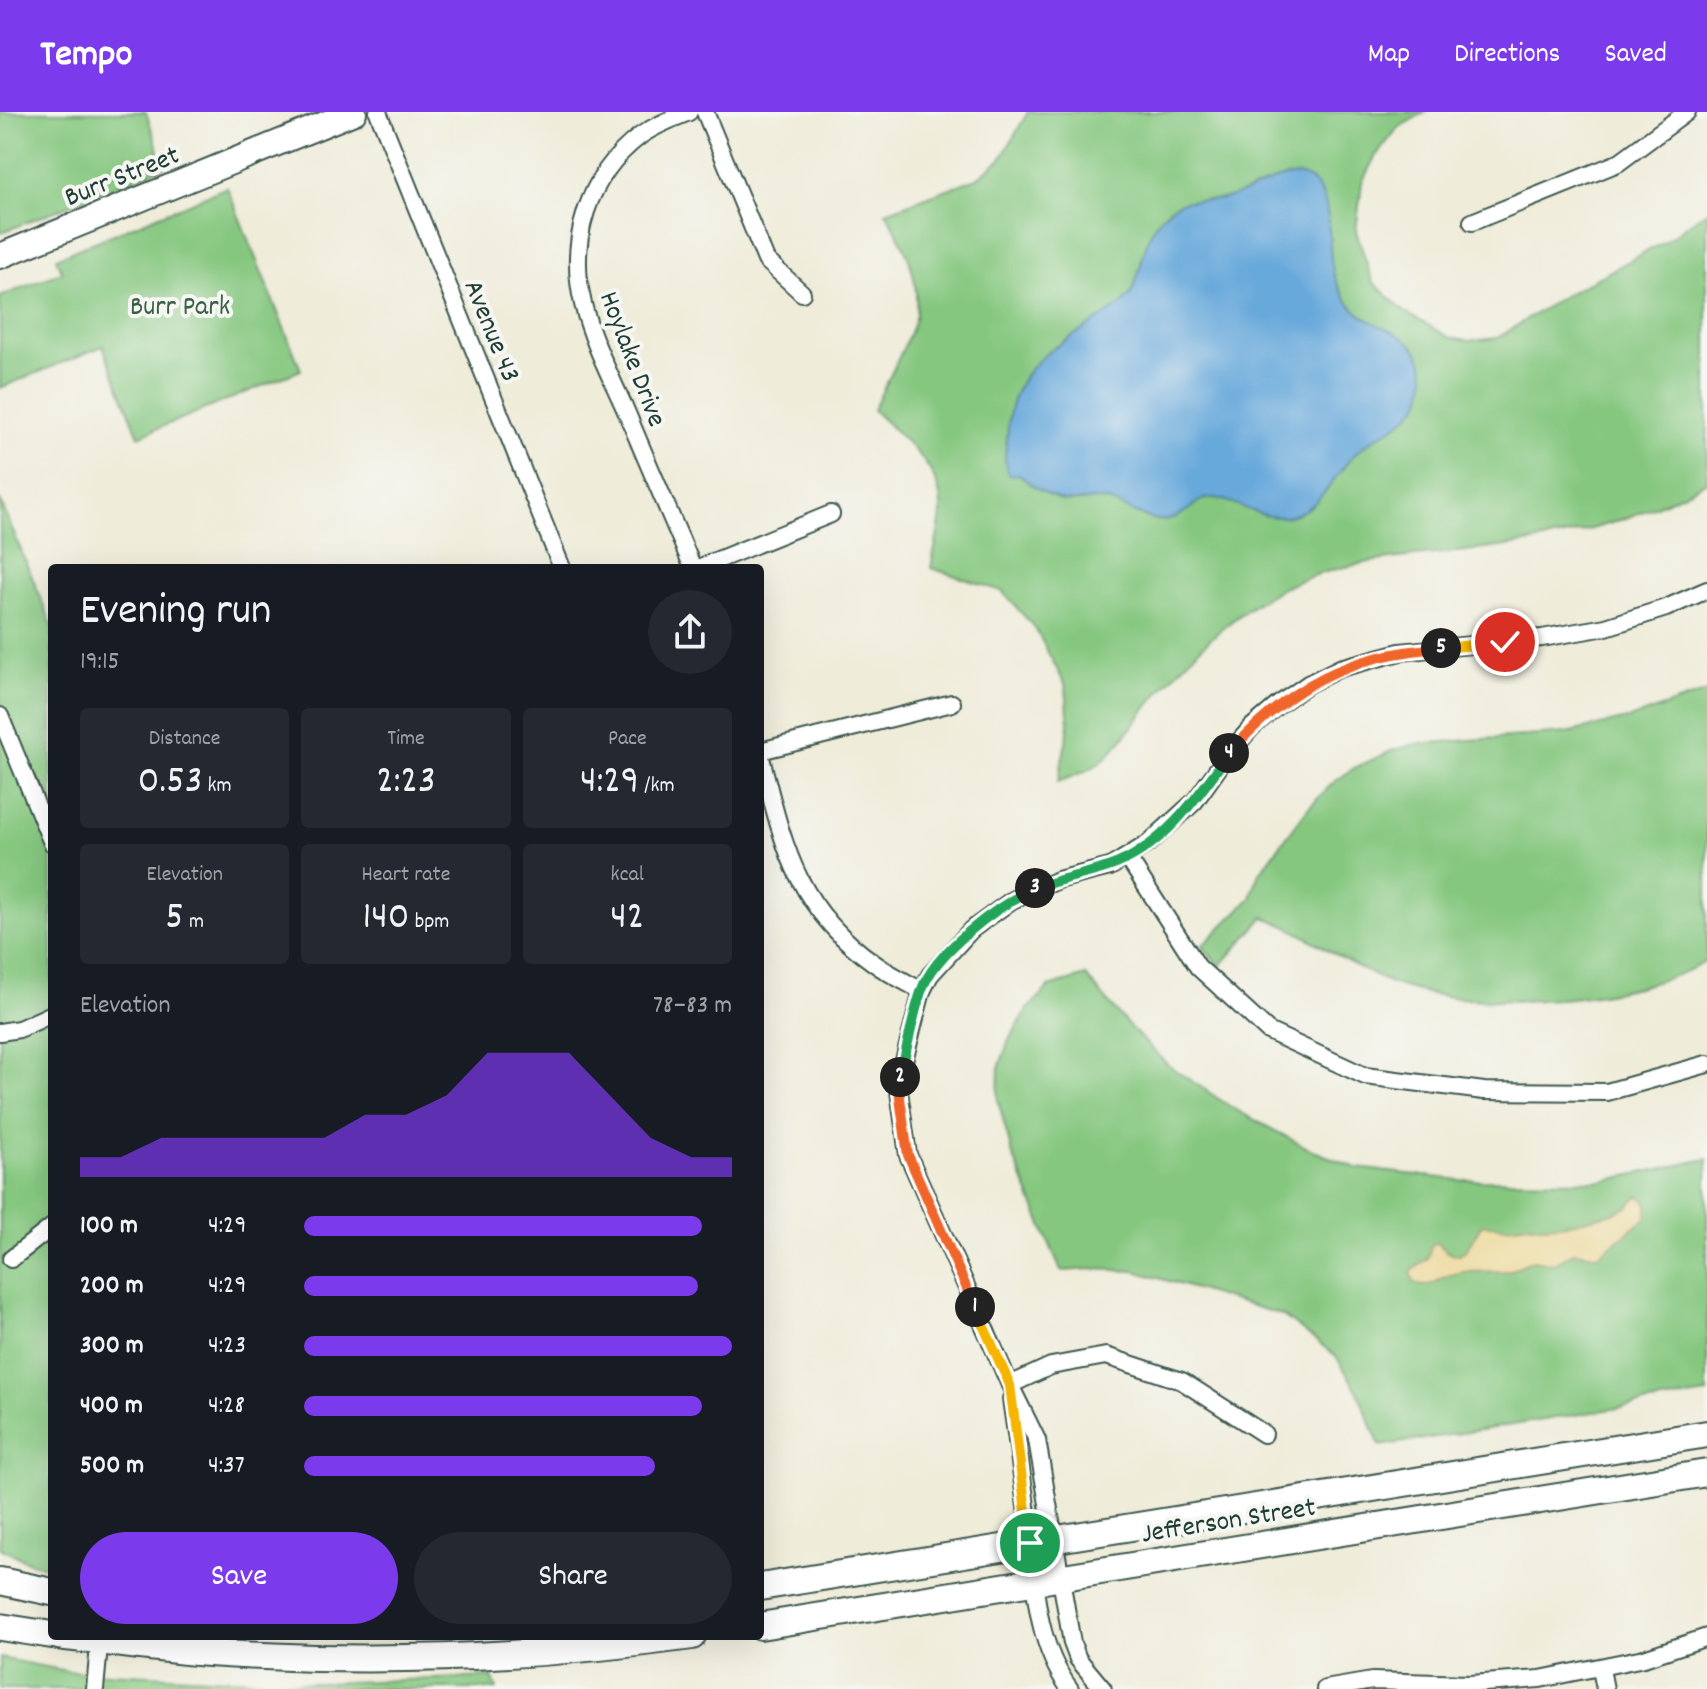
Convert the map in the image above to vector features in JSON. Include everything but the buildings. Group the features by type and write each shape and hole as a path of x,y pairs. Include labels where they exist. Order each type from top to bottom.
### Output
{"main road":[{"name":"Jefferson Street","path":"764,1625 1045,1560 1707,1434"},
{"name":"Jefferson Street","path":"764,1587 1045,1560 1707,1473"},
{"path":"0,1581 48,1591"},
{"path":"0,1610 48,1617"},
{"path":"0,1627 48,1634"},
{"path":"108,1640 208,1653 345,1658 529,1653 654,1640"}],"street":[{"name":"Burr Street","path":"0,256 354,112"},
{"name":"Avenue 43","path":"378,112 560,564"},
{"name":"Hoylake Drive","path":"689,112 641,135 619,154 605,172 583,216 578,262 584,309 693,564"},
{"path":"705,112 766,260 802,293"},
{"path":"1472,222 1618,163 1687,112"},
{"path":"705,564 831,514"},
{"path":"1070,1689 1057,1672 1048,1650 1037,1440 908,1155 898,1084 922,991 930,975 956,945 1012,900 1058,880 1110,867 1128,858 1172,825 1195,801 1229,753 1269,712 1308,684 1340,668 1400,652 1583,632 1654,612 1707,590"},
{"path":"764,752 952,703"},
{"path":"0,716 48,833"},
{"path":"764,768 790,862 809,897 834,929 854,947 875,964 922,991"},
{"path":"1128,858 1198,967 1268,1031 1365,1076 1484,1091 1607,1092 1707,1064"},
{"path":"0,1032 19,1029 48,1016"},
{"path":"11,1259 48,1230"},
{"path":"1010,1385 1051,1366 1106,1356 1182,1381 1264,1434"},
{"path":"1010,1385 1045,1560 1078,1659 1103,1689"},
{"path":"1325,1689 1372,1681 1409,1686 1512,1681 1601,1669 1707,1637"},
{"path":"95,1689 100,1640"},
{"path":"1601,1669 1605,1689"}],"green space":[{"path":"0,112 146,112 164,167 0,233"},
{"path":"1028,112 1425,112 1398,128 1375,157 1362,182 1356,231 1373,282 1405,312 1451,338 1469,341 1497,338 1565,295 1663,243 1707,211 1707,481 1657,506 1582,532 1500,547 1356,565 1301,580 1275,592 1239,615 1206,642 1098,765 1058,782 1069,727 1066,686 1035,628 1002,591 931,568 941,512 936,481 919,455 873,410 904,346 916,313 913,273 886,212 977,178 1001,159"},
{"name":"Burr Park","path":"227,187 301,370 139,436 103,346 0,388 0,297 62,272 56,258"},
{"path":"0,500 48,615 48,1568 0,1548"},
{"path":"1707,692 1707,961 1675,976 1637,987 1550,1000 1505,1001 1423,992 1389,982 1264,917 1220,966 1202,946 1251,898 1258,875 1309,807 1333,783 1354,768 1415,744 1567,733 1632,718"},
{"path":"1086,976 1125,1022 1169,1066 1234,1109 1311,1150 1357,1168 1459,1180 1603,1181 1707,1159 1707,1394 1380,1446 1358,1392 1336,1356 1282,1315 1135,1271 1061,1271 1012,1153 998,1100 999,1068 1009,1040 1028,1009 1049,987"},
{"path":"0,1658 67,1671 312,1683 492,1677 497,1689 0,1689"}],"sand":[{"path":"1639,1195 1647,1204 1647,1218 1598,1255 1573,1252 1554,1264 1533,1260 1509,1271 1462,1272 1422,1286 1414,1282 1411,1272 1427,1259 1432,1244 1437,1243 1454,1254 1460,1254 1483,1224 1506,1227 1561,1225 1610,1214 1628,1207"}],"water":[{"path":"1298,175 1312,181 1321,191 1326,204 1332,266 1346,298 1365,317 1410,343 1421,357 1425,370 1424,385 1415,409 1353,456 1312,505 1289,516 1268,516 1222,499 1207,498 1177,517 1155,520 1108,501 1060,500 1038,489 1019,474 1008,475 1005,456 1008,427 1019,385 1042,357 1128,298 1152,230 1166,212 1180,203 1223,199"}],"route":[{"path":"1030,1543 1010,1385 908,1155 898,1084 925,983 971,930 1012,900 1058,880 1110,867 1149,843 1195,801 1252,727 1308,684 1372,657 1505,642"}]}
